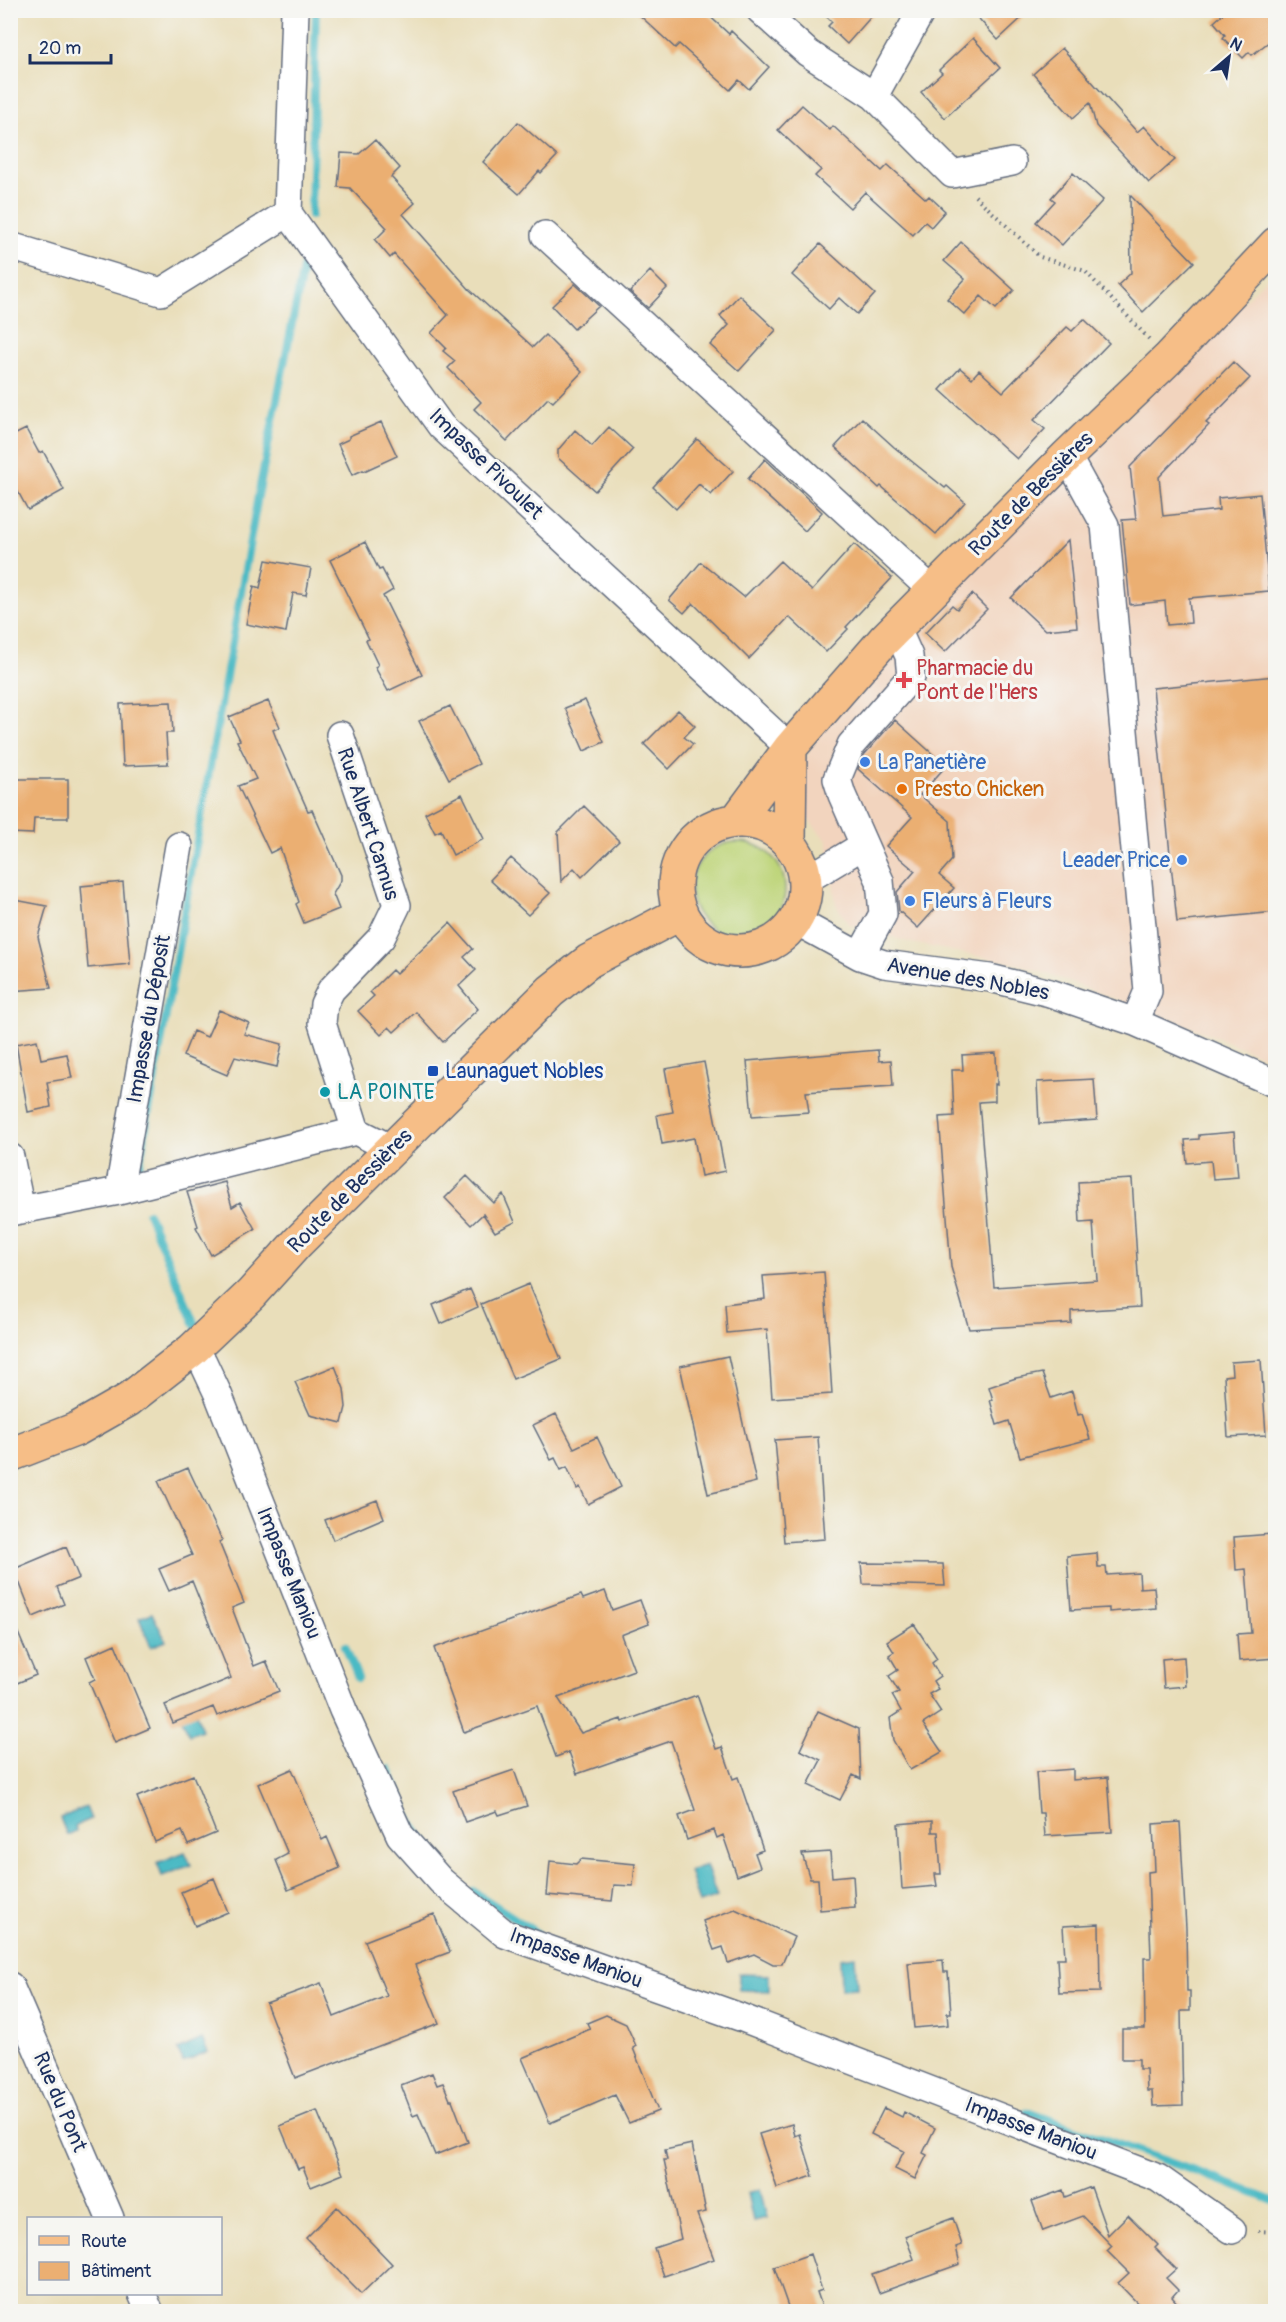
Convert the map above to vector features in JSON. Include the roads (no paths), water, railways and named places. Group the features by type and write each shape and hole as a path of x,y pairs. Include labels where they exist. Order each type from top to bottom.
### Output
{"main road":[{"name":"Route de Bessières","path":"736,821 790,748 884,640 1067,456 1168,359 1275,244"},
{"path":"789,843 790,748"},
{"path":"736,821 756,823 774,830 789,843 800,860 806,880 804,901 796,921 783,936 766,946 746,952 726,950 707,943 692,930 681,913 675,892 676,872 684,852 698,837 716,826 736,821"},
{"name":"Route de Bessières","path":"10,1455 77,1429 128,1400 192,1350 251,1294 298,1242 551,991 589,961 681,913"}],"street":[{"path":"10,246 161,292 288,213 295,10"},
{"path":"760,10 808,53 874,96 952,174 1012,162"},
{"path":"874,96 922,10"},
{"name":"Impasse Pivoulet","path":"288,213 441,426 790,748"},
{"path":"544,235 934,592"},
{"path":"1067,456 1105,525 1148,991 1135,1022"},
{"path":"860,956 883,914 880,881 837,779 851,745 910,677 909,656 897,629"},
{"name":"Rue Albert Camus","path":"340,735 397,905 381,938 331,990 324,1004 322,1023 356,1131"},
{"path":"806,880 864,845"},
{"name":"Impasse du Déposit","path":"119,1191 179,846"},
{"name":"Avenue des Nobles","path":"796,921 860,956 884,964 990,978 1050,993 1135,1022 1275,1084"},
{"path":"10,1157 16,1211 119,1191 356,1131 392,1149"},
{"name":"Impasse Maniou","path":"192,1350 203,1362 219,1394 343,1710 400,1835 441,1881 505,1934 740,2017 1158,2178 1232,2230"},
{"name":"Rue du Pont","path":"10,1986 110,2217"},
{"path":"142,2295 150,2312"}],"water":[{"path":"152,1613 166,1641 151,1647 139,1618"},
{"path":"175,1703 193,1704 202,1730 189,1735"},
{"path":"86,1807 91,1819 75,1826 76,1831 67,1835 60,1818"},
{"path":"185,1852 191,1865 162,1876 157,1863"},
{"path":"706,1865 717,1897 699,1903 689,1871"},
{"path":"855,1956 857,1988 841,1989 840,1958"},
{"path":"739,1974 769,1975 769,1991 739,1990"},
{"path":"202,2039 208,2052 183,2063 178,2050"},
{"path":"760,2189 767,2218 753,2221 747,2193"}],"waterway":[{"path":"311,216 316,10"},
{"path":"138,1173 258,496 304,263"},
{"path":"148,1213 196,1327"},
{"path":"345,1646 358,1678"},
{"path":"389,1769 410,1821 439,1860"},
{"path":"473,1891 537,1933"},
{"path":"1027,2112 1276,2202"}],"place":[{"name":"Pharmacie du Pont de l'Hers","path":"904,680"},
{"name":"La Panetière","path":"865,762"},
{"name":"Presto Chicken","path":"902,789"},
{"name":"Leader Price","path":"1182,860"},
{"name":"Fleurs à Fleurs","path":"910,901"},
{"name":"Launaguet Nobles","path":"433,1071"},
{"name":"LA POINTE","path":"325,1092"}]}
